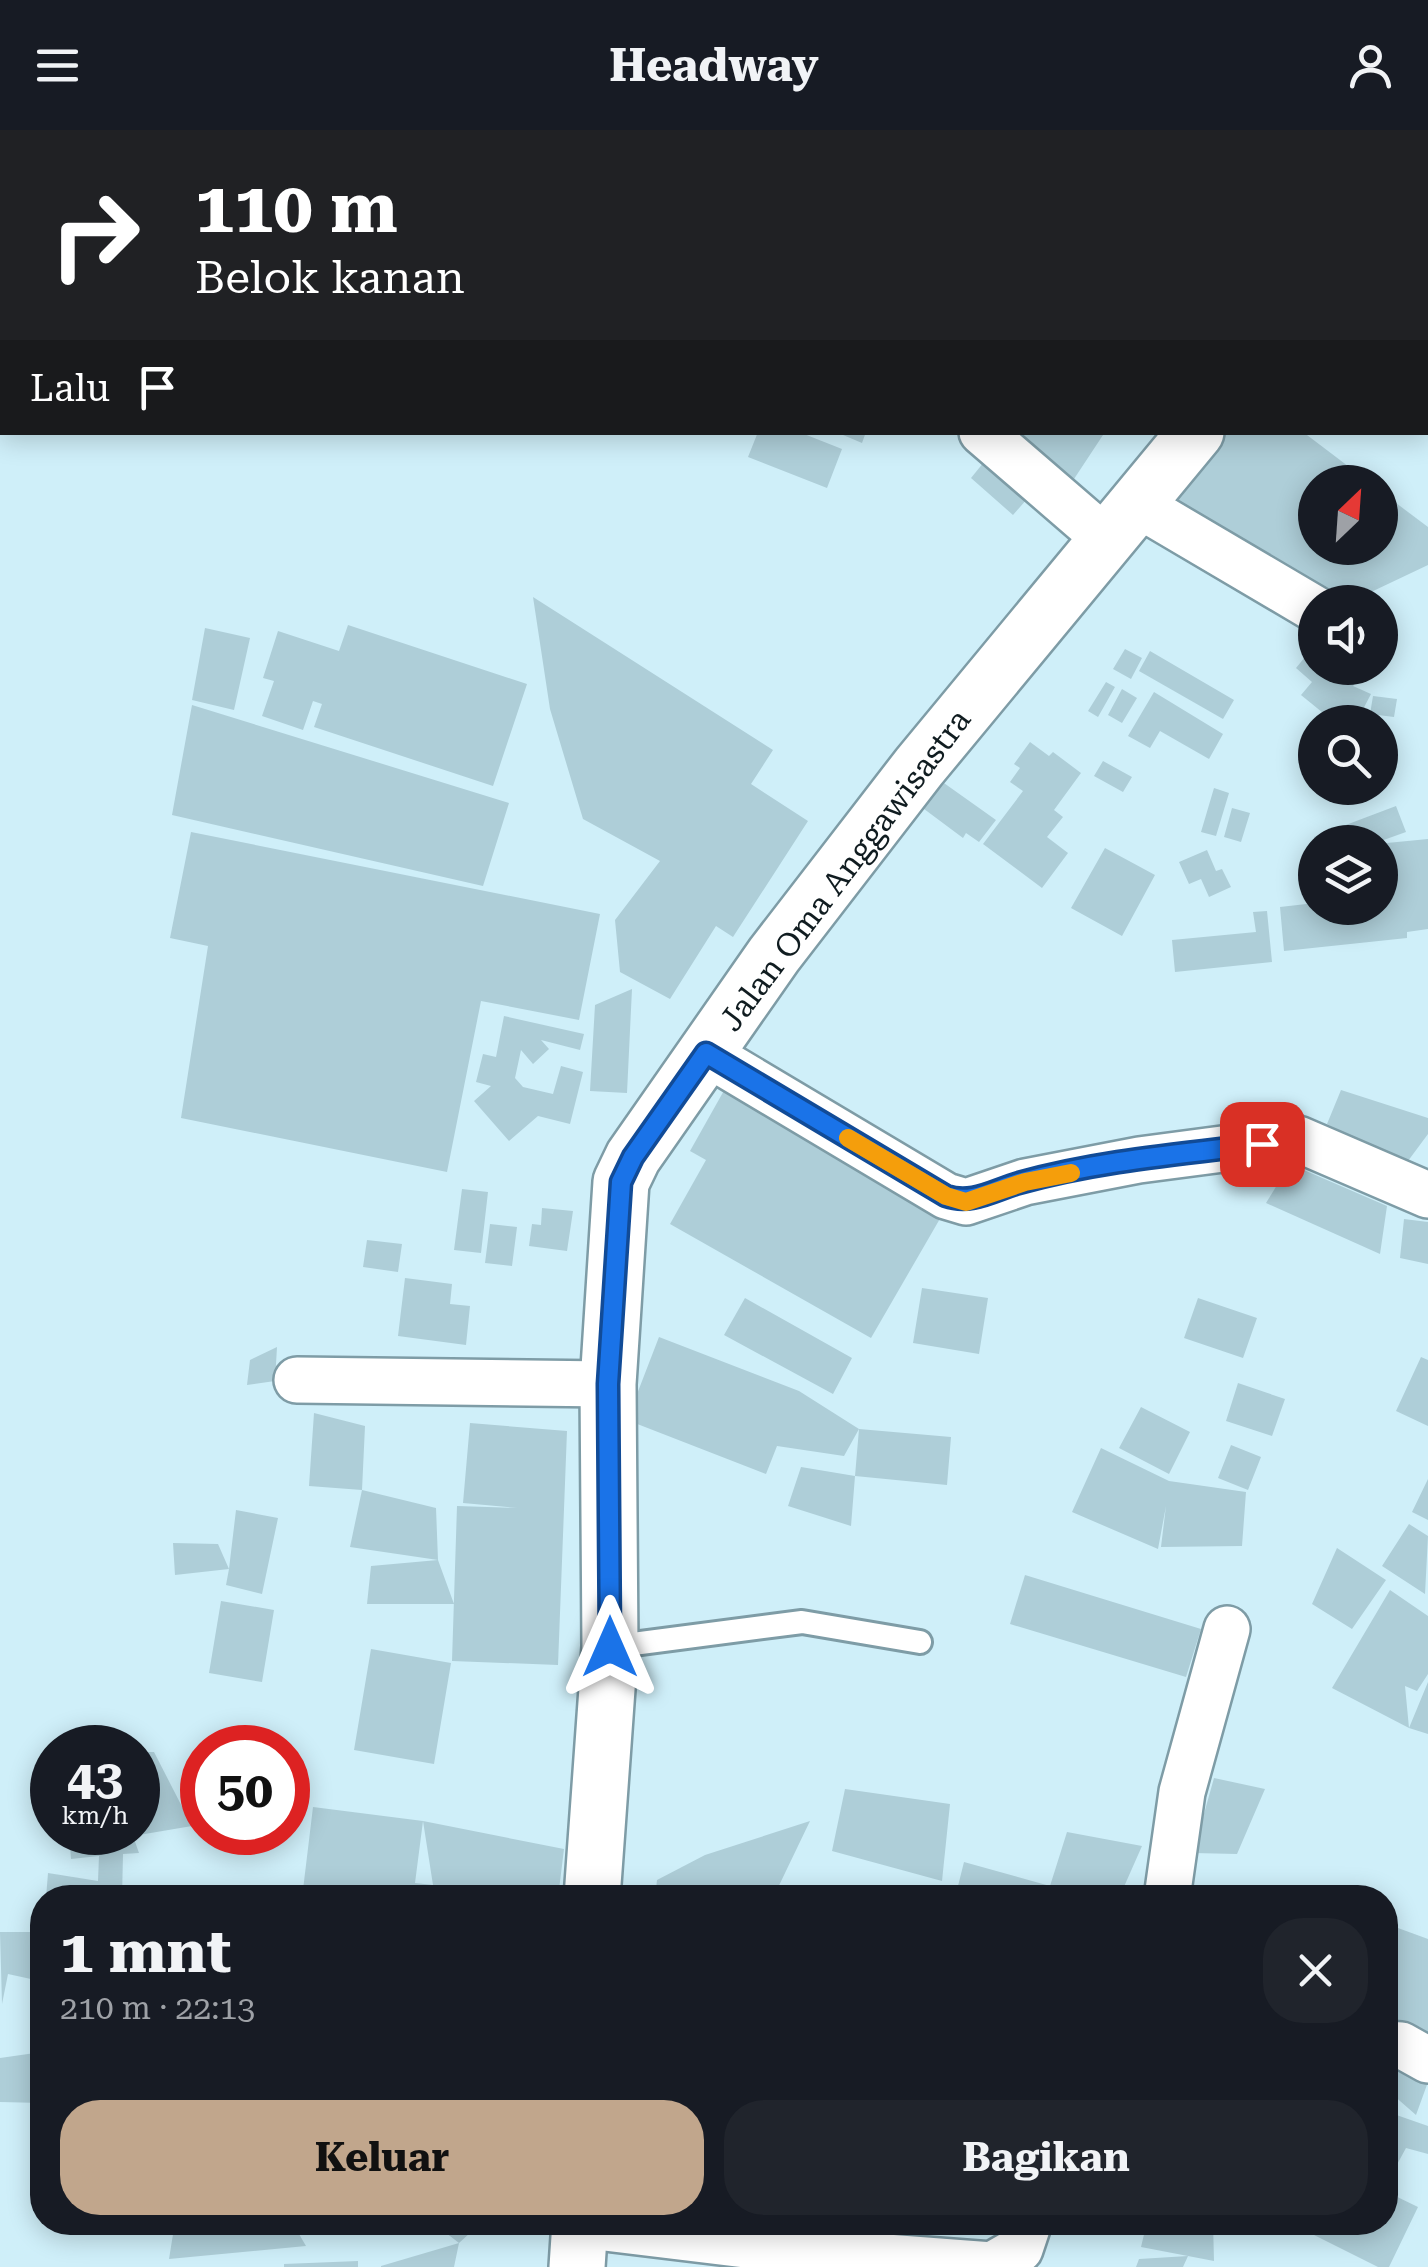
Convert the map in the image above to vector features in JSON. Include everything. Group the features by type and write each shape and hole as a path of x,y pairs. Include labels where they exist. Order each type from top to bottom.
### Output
{"main road":[{"name":"Jalan Oma Anggawisastra","path":"593,1885 610,1647 608,1384 621,1182 633,1157 774,955 919,768 1194,435"}],"street":[{"path":"987,435 1122,522 1298,601"},
{"path":"706,1053 946,1196 966,1202 1025,1182 1298,1139 1428,1196"},
{"path":"297,1380 608,1384"},
{"path":"1169,1885 1182,1792 1228,1629"},
{"path":"1398,2045 1428,2060"},
{"path":"579,2238 779,2248 992,2265 1020,2249 1025,2235"}],"lane":[{"path":"610,1647 802,1622 920,1642"}],"building":[{"path":"757,435 807,435 842,449 827,488 748,457"},
{"path":"843,435 865,435 862,443"},
{"path":"1011,435 1103,435 1074,479"},
{"path":"1211,435 1307,435 1347,465 1298,465 1298,565 1398,565 1398,504 1428,527 1428,565 1386,585 1298,585 1298,591 1155,511"},
{"path":"984,462 1027,499 1013,515 971,478"},
{"path":"533,597 773,750 751,784 808,821 733,937 716,926 670,999 620,972 615,920 660,861 583,819 550,709"},
{"path":"348,625 527,684 493,786 314,727 322,704 313,701 303,730 262,716 274,681 263,678 278,631 339,651"},
{"path":"205,628 250,638 234,710 192,700"},
{"path":"1125,649 1142,658 1131,679 1113,669"},
{"path":"1150,651 1234,700 1223,719 1139,671"},
{"path":"1106,682 1115,687 1098,717 1088,711"},
{"path":"1309,685 1354,685 1371,694 1365,705 1313,705 1301,695"},
{"path":"1122,689 1137,698 1122,723 1108,715"},
{"path":"1154,692 1223,734 1209,759 1160,731 1150,748 1128,736"},
{"path":"1373,696 1397,699 1396,705 1372,705"},
{"path":"192,705 509,803 483,886 172,815"},
{"path":"1030,742 1049,756 1053,752 1081,773 1054,810 1063,817 1047,837 1068,853 1042,888 983,844 1023,791 1010,782 1020,768 1014,764"},
{"path":"1103,761 1132,777 1123,792 1094,776"},
{"path":"927,771 996,820 979,842 966,833 963,838 908,797"},
{"path":"1214,788 1229,793 1216,836 1201,832"},
{"path":"1396,806 1406,832 1398,835 1398,825 1346,825"},
{"path":"1232,808 1250,813 1241,842 1224,837"},
{"path":"191,832 600,914 579,1020 481,1001 447,1172 181,1118 208,946 170,938"},
{"path":"1428,839 1428,929 1407,932 1407,938 1284,951 1280,907 1298,905 1298,925 1398,925 1398,842"},
{"path":"1105,848 1155,875 1122,936 1071,908"},
{"path":"1207,850 1216,871 1222,869 1231,887 1209,897 1201,879 1189,884 1179,862"},
{"path":"1267,911 1272,962 1175,972 1172,940 1256,932 1253,912"},
{"path":"632,989 627,1093 590,1091 595,1005"},
{"path":"504,1016 584,1034 580,1050 541,1040 549,1049 533,1064 521,1050 515,1078 523,1087 553,1094 561,1066 583,1072 570,1124 538,1116 509,1141 474,1101 491,1086 476,1082 483,1054 496,1057"},
{"path":"726,1087 945,1210 871,1338 670,1224 706,1160 690,1151"},
{"path":"1341,1090 1428,1118 1428,1134 1405,1165 1327,1124"},
{"path":"1290,1164 1387,1206 1380,1254 1266,1203"},
{"path":"462,1189 488,1192 481,1253 454,1250"},
{"path":"542,1208 573,1211 567,1251 529,1246 532,1224 541,1225"},
{"path":"1404,1219 1428,1222 1428,1264 1400,1258"},
{"path":"490,1224 517,1227 512,1266 485,1263"},
{"path":"367,1240 402,1244 398,1272 363,1267"},
{"path":"405,1278 452,1284 450,1304 470,1306 466,1345 398,1336"},
{"path":"922,1288 988,1298 979,1354 913,1343"},
{"path":"745,1298 852,1358 833,1394 724,1335"},
{"path":"1198,1298 1257,1318 1243,1358 1184,1338"},
{"path":"659,1337 799,1391 859,1429 844,1456 777,1446 766,1474 627,1420"},
{"path":"277,1347 275,1381 247,1385 250,1360"},
{"path":"1421,1357 1428,1360 1428,1426 1396,1411"},
{"path":"1238,1383 1285,1399 1272,1436 1226,1421"},
{"path":"1141,1407 1190,1432 1169,1474 1119,1448"},
{"path":"314,1413 365,1426 362,1490 309,1486"},
{"path":"470,1423 567,1431 558,1665 452,1661 457,1506 517,1508 463,1503"},
{"path":"859,1429 951,1437 947,1485 855,1476"},
{"path":"1231,1445 1261,1457 1248,1490 1218,1478"},
{"path":"1101,1448 1169,1481 1246,1492 1242,1546 1161,1547 1166,1506 1158,1549 1072,1512"},
{"path":"801,1467 855,1476 851,1526 788,1506"},
{"path":"1428,1479 1428,1520 1412,1512"},
{"path":"362,1490 436,1508 438,1560 350,1547"},
{"path":"236,1510 278,1518 262,1594 226,1585"},
{"path":"1409,1524 1428,1536 1425,1594 1382,1566"},
{"path":"173,1543 218,1544 229,1569 175,1575"},
{"path":"1337,1548 1386,1580 1352,1629 1312,1604"},
{"path":"438,1560 454,1604 367,1604 371,1566"},
{"path":"1025,1575 1201,1629 1186,1677 1010,1624"},
{"path":"1390,1590 1428,1616 1428,1674 1417,1691 1405,1686 1409,1728 1332,1688"},
{"path":"221,1601 274,1610 262,1682 209,1673"},
{"path":"371,1649 451,1663 434,1764 354,1750"},
{"path":"1428,1682 1428,1734 1409,1728"},
{"path":"160,1764 180,1803 180,1828 160,1831"},
{"path":"1214,1778 1265,1789 1237,1854 1193,1853"},
{"path":"845,1789 950,1804 942,1881 832,1851"},
{"path":"313,1807 423,1821 415,1883 433,1885 304,1885"},
{"path":"423,1821 564,1849 560,1885 433,1885"},
{"path":"810,1821 779,1885 656,1885 657,1880 705,1855"},
{"path":"1067,1832 1142,1846 1125,1885 1050,1885"},
{"path":"71,1855 123,1855 122,1885 47,1885 48,1873 98,1881 99,1856 71,1859"},
{"path":"964,1862 1046,1885 958,1885"},
{"path":"1398,1928 1428,1939 1428,2036 1398,2029"},
{"path":"0,1932 30,1932 30,1979 8,1974 2,2004"},
{"path":"30,2054 30,2103 0,2102 0,2058"},
{"path":"1398,2055 1428,2082 1416,2115 1398,2099"},
{"path":"1398,2116 1428,2126 1428,2154 1406,2148 1398,2163"},
{"path":"1398,2197 1418,2207 1389,2267 1378,2267 1314,2235 1398,2235"},
{"path":"173,2235 300,2235 306,2246 169,2259"},
{"path":"449,2235 468,2235 459,2243"},
{"path":"1144,2235 1213,2235 1214,2261 1141,2247"},
{"path":"459,2243 454,2267 381,2267 381,2266"},
{"path":"1188,2256 1183,2267 1136,2267 1139,2259"},
{"path":"358,2261 358,2267 284,2267 284,2264"}],"slow traffic":[{"path":"848,1138 946,1196 966,1202 1005,1187 1071,1173"}],"route":[{"path":"610,1647 608,1384 621,1182 633,1157 706,1053 946,1196 966,1202 1025,1182 1152,1158 1262,1144"}]}
